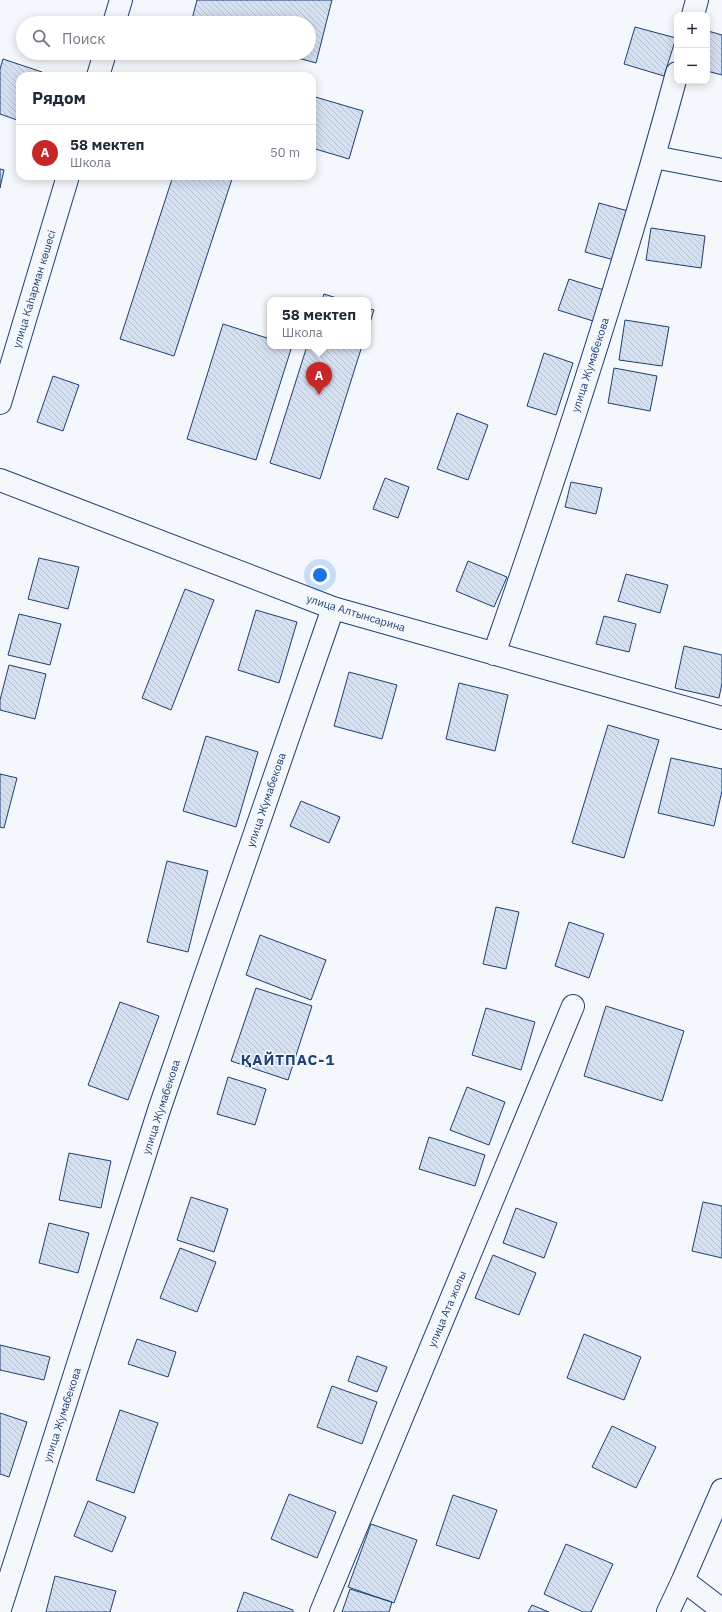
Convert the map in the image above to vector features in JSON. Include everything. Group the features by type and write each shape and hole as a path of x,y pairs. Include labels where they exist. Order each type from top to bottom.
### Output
{"street":[{"path":"116,16 121,0"},
{"path":"694,12 697,0"},
{"path":"99,72 103,60"},
{"name":"улица Жумабекова","path":"494,654 535,537 591,365 654,157 674,84"},
{"path":"654,157 722,170"},
{"name":"улица Каһарман көшесі","path":"0,403 67,180"},
{"name":"улица Алтынсарина","path":"0,480 333,608 722,718"},
{"name":"улица Жумабекова","path":"0,1609 160,1107 333,608"},
{"name":"улица Ата жолы","path":"321,1612 573,1006"},
{"path":"668,1612 684,1580 722,1490"},
{"path":"684,1580 722,1610"}],"building":[{"path":"197,0 332,0 316,63 305,60 316,60 316,16 193,16"},
{"path":"635,27 674,37 674,44 664,76 624,64"},
{"path":"710,32 722,35 722,75 710,72"},
{"path":"3,59 42,72 16,72 16,120 0,114 0,69"},
{"path":"316,97 363,111 349,159 316,149"},
{"path":"0,169 4,170 0,188"},
{"path":"172,180 232,180 174,356 120,339"},
{"path":"599,203 628,211 614,260 585,252"},
{"path":"651,228 705,236 701,268 646,260"},
{"path":"569,279 604,290 593,321 558,310"},
{"path":"324,294 334,297 323,297"},
{"path":"371,309 374,310 371,320"},
{"path":"625,320 669,327 662,366 619,360"},
{"path":"223,324 267,338 267,349 291,349 256,460 187,439"},
{"path":"306,349 361,349 320,479 270,463"},
{"path":"544,353 573,363 556,415 527,406"},
{"path":"614,368 657,376 650,411 608,403"},
{"path":"53,376 79,385 63,431 37,422"},
{"path":"457,413 488,425 468,480 437,469"},
{"path":"385,478 409,487 398,518 373,509"},
{"path":"571,482 602,488 596,514 565,507"},
{"path":"39,558 79,567 68,609 28,599"},
{"path":"468,561 507,577 494,607 456,591"},
{"path":"626,574 668,585 660,613 618,601"},
{"path":"185,589 214,600 171,710 142,698"},
{"path":"256,610 297,622 279,683 238,670"},
{"path":"19,614 61,624 50,665 8,655"},
{"path":"604,616 636,624 629,652 596,644"},
{"path":"684,646 722,655 722,683 719,698 675,688"},
{"path":"9,665 46,674 35,719 0,710 0,700"},
{"path":"349,672 397,685 382,739 334,726"},
{"path":"459,683 508,695 495,751 446,739"},
{"path":"608,725 659,740 624,858 572,843"},
{"path":"206,736 258,752 236,827 183,811"},
{"path":"671,758 722,769 722,791 714,826 658,813"},
{"path":"0,774 17,778 4,828 0,827"},
{"path":"301,801 340,817 329,843 290,826"},
{"path":"167,861 208,871 188,952 147,942"},
{"path":"496,907 519,912 506,969 483,964"},
{"path":"569,922 604,934 589,978 555,966"},
{"path":"260,935 326,960 311,1000 246,975"},
{"path":"256,988 312,1006 288,1080 231,1061"},
{"path":"120,1002 159,1016 128,1100 88,1085"},
{"path":"606,1006 684,1031 662,1101 584,1076"},
{"path":"486,1008 535,1022 521,1070 472,1055"},
{"path":"228,1077 266,1089 255,1125 217,1114"},
{"path":"467,1087 505,1102 489,1145 450,1130"},
{"path":"429,1137 485,1155 475,1186 419,1169"},
{"path":"69,1153 111,1161 101,1208 59,1200"},
{"path":"191,1197 228,1209 214,1252 177,1240"},
{"path":"703,1202 722,1206 722,1258 692,1251"},
{"path":"516,1208 557,1223 544,1258 503,1243"},
{"path":"49,1223 89,1233 78,1273 39,1263"},
{"path":"180,1248 216,1262 197,1312 160,1298"},
{"path":"493,1255 536,1273 519,1315 475,1298"},
{"path":"584,1334 641,1357 624,1400 567,1378"},
{"path":"137,1339 176,1352 168,1377 128,1364"},
{"path":"0,1345 50,1357 44,1380 0,1370"},
{"path":"357,1356 387,1367 377,1392 348,1381"},
{"path":"332,1386 377,1402 362,1444 317,1427"},
{"path":"120,1410 158,1423 134,1493 96,1480"},
{"path":"0,1413 27,1422 9,1477 0,1474"},
{"path":"612,1426 656,1447 636,1488 592,1467"},
{"path":"289,1494 336,1512 317,1558 271,1539"},
{"path":"453,1495 497,1510 479,1559 436,1545"},
{"path":"88,1501 126,1517 112,1552 74,1536"},
{"path":"371,1524 417,1540 394,1603 348,1587"},
{"path":"566,1544 613,1564 591,1612 583,1612 544,1594"},
{"path":"55,1576 116,1591 110,1612 46,1612"},
{"path":"350,1589 392,1602 389,1612 342,1612"},
{"path":"244,1592 293,1610 293,1612 237,1612"},
{"path":"532,1605 549,1612 528,1612"}],"place":[{"name":"58 мектеп","path":"319,395"}],"district":[{"name":"ҚАЙТПАС-1","path":"288,1059"}]}
